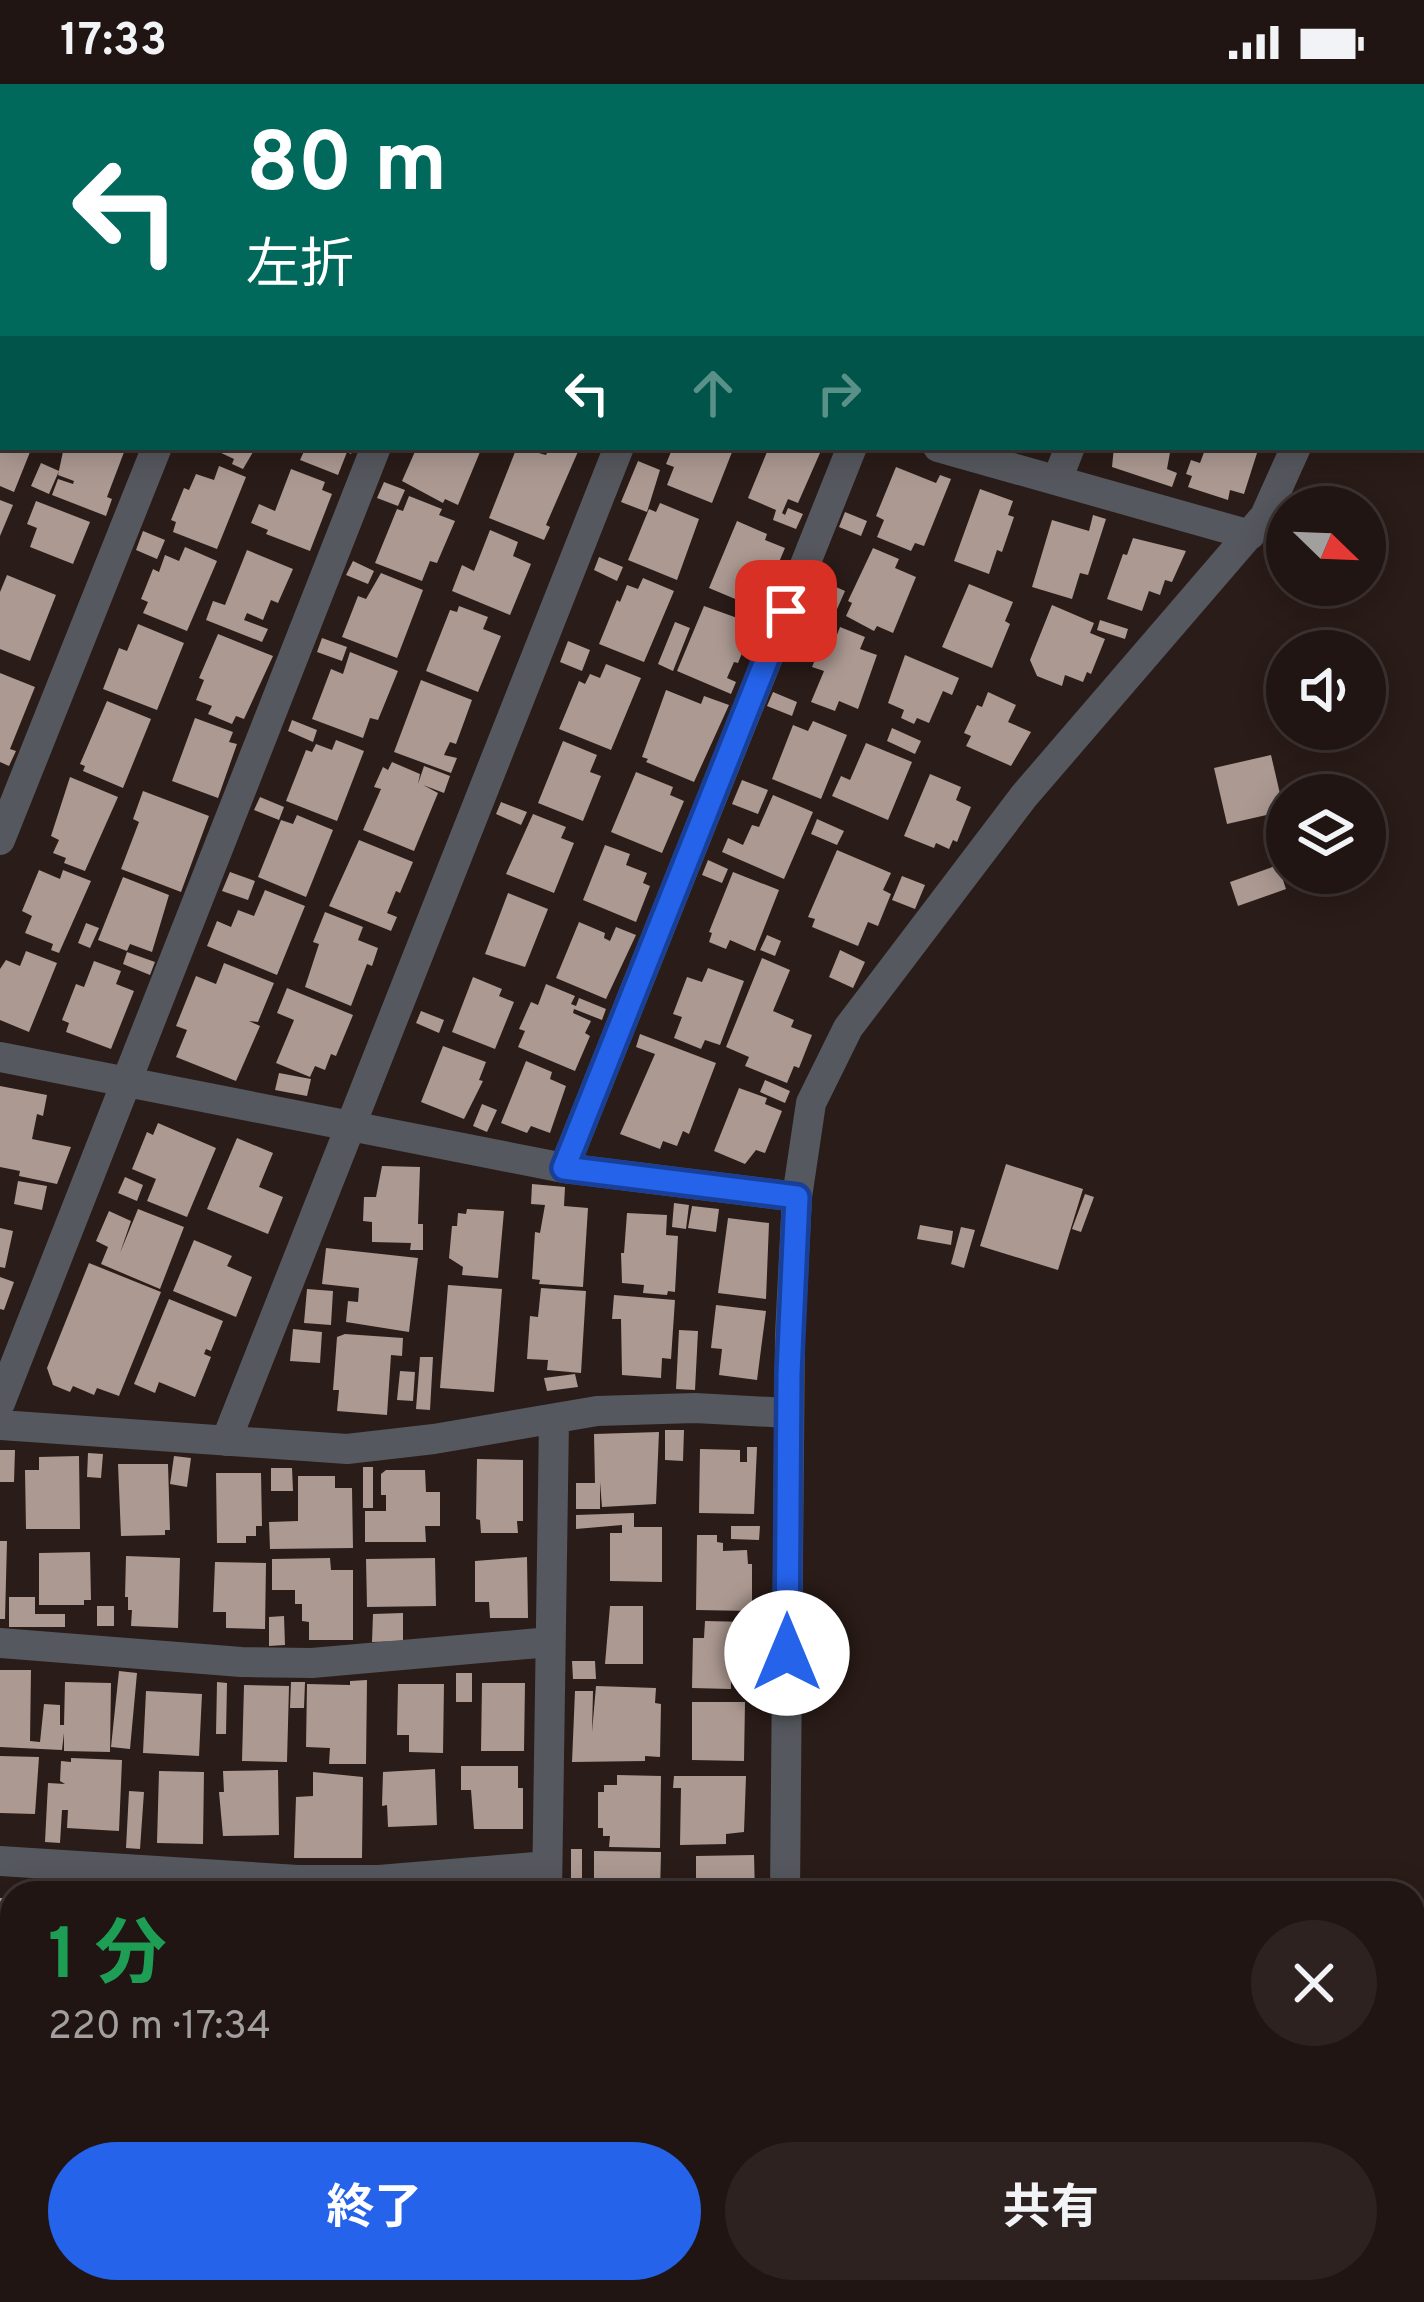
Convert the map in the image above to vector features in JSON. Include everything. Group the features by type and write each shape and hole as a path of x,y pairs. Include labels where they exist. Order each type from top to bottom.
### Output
{"street":[{"path":"0,840 156,450"},
{"path":"0,1402 375,450"},
{"path":"226,1441 618,450"},
{"path":"564,1168 851,450"},
{"path":"949,450 1250,536"},
{"path":"1057,480 1069,450"},
{"path":"785,1881 788,1413 797,1197 811,1103 848,1028 1024,796 1250,536 1282,484 1295,450"},
{"path":"0,1057 564,1168 797,1197"},
{"path":"0,1425 347,1448 597,1412 695,1408 788,1413"},
{"path":"0,1861 298,1880 547,1880 554,1420"},
{"path":"0,1642 241,1662 312,1663 550,1642"}],"building":[{"path":"0,450 31,450 14,492 0,486"},
{"path":"63,450 125,450 107,497 112,499 106,516 52,495 58,479 74,481 58,475"},
{"path":"218,450 254,450 243,469"},
{"path":"305,450 353,450 347,452 338,475 300,460"},
{"path":"416,450 480,452 458,505 445,499 443,503 402,481"},
{"path":"516,450 546,455 548,450 579,450 544,540 489,518"},
{"path":"672,450 733,450 712,503 667,485 674,467 666,464"},
{"path":"768,450 820,453 798,503 788,499 782,513 788,508 803,514 796,529 773,520 776,510 748,498"},
{"path":"1114,450 1170,450 1167,469 1177,473 1172,487 1112,467"},
{"path":"1205,450 1257,453 1244,494 1230,490 1228,500 1188,487 1191,460 1200,463"},
{"path":"638,461 660,470 647,512 621,502"},
{"path":"41,463 59,471 49,494 31,486"},
{"path":"219,466 246,477 217,549 173,532 176,522 171,520 184,488 189,490 196,474 214,480"},
{"path":"896,467 936,483 940,475 951,479 924,546 915,543 911,551 877,537 884,520 876,516"},
{"path":"291,469 325,482 322,490 332,494 310,551 251,523 259,504 275,511"},
{"path":"384,482 405,490 398,506 377,498"},
{"path":"980,489 1013,501 1008,515 1014,517 989,574 954,561"},
{"path":"409,496 442,509 439,515 455,521 437,563 430,561 422,581 375,563 397,509 403,511"},
{"path":"0,500 13,505 0,536"},
{"path":"36,501 90,522 73,564 30,547 37,528 27,524"},
{"path":"660,503 699,519 677,580 628,560 649,509 656,512"},
{"path":"845,512 867,521 861,536 839,527"},
{"path":"1093,515 1106,519 1088,575 1080,573 1072,599 1032,587 1052,520 1089,531"},
{"path":"737,521 785,548 759,609 709,588"},
{"path":"490,530 518,542 513,556 531,564 510,615 452,591 462,565 474,571"},
{"path":"143,531 165,540 157,559 136,550"},
{"path":"1133,538 1186,551 1172,582 1165,580 1160,595 1149,591 1142,611 1107,599"},
{"path":"185,547 217,561 187,631 143,613 148,602 141,599 153,569 159,572 165,555 179,561"},
{"path":"873,548 899,559 895,568 916,577 893,633 877,626 874,631 846,616 852,603 848,601"},
{"path":"247,550 293,569 278,603 271,600 263,620 247,613 244,620 268,629 262,642 206,620 213,601 225,605"},
{"path":"599,557 623,567 617,581 594,570"},
{"path":"353,561 374,571 368,584 346,575"},
{"path":"381,573 423,590 397,658 342,637 358,596 366,599"},
{"path":"7,575 56,595 30,661 0,649 0,592"},
{"path":"643,578 674,591 644,662 599,644 627,585 638,589"},
{"path":"818,579 845,591 834,616 808,605"},
{"path":"969,584 1013,602 1005,621 1010,624 992,668 942,647"},
{"path":"1052,605 1094,623 1090,633 1105,639 1083,682 1065,675 1062,686 1037,676 1030,660"},
{"path":"459,606 488,617 483,629 501,636 478,692 426,671 450,610 457,612"},
{"path":"704,606 754,624 727,678 736,682 731,694 677,671"},
{"path":"1100,620 1128,629 1125,639 1097,630"},
{"path":"675,622 690,628 673,671 658,664"},
{"path":"138,624 184,643 157,710 103,689 119,648 127,651"},
{"path":"840,627 865,637 860,649 877,655 858,709 839,701 835,711 811,702 824,671 812,667 825,636 835,640"},
{"path":"218,634 273,656 244,719 236,716 232,724 208,714 212,706 196,700 204,680 199,678"},
{"path":"322,638 347,647 342,661 317,652"},
{"path":"568,641 590,650 582,671 560,662"},
{"path":"350,652 398,671 378,720 370,718 363,738 312,719 331,669 343,674"},
{"path":"905,655 959,678 952,695 943,691 929,723 917,718 914,724 901,718 904,710 888,703"},
{"path":"606,664 641,678 611,750 559,729 579,681 585,684 590,674 600,678"},
{"path":"0,673 35,687 10,749 16,751 9,766 0,762"},
{"path":"421,680 472,700 456,744 450,742 444,755 457,758 451,773 394,752"},
{"path":"666,690 701,704 704,696 729,705 694,782 642,757"},
{"path":"773,692 797,702 792,716 767,706"},
{"path":"988,692 1016,705 1008,722 1031,732 1011,766 966,746 971,736 964,733"},
{"path":"107,701 151,719 123,788 83,771 85,766 80,764"},
{"path":"195,718 233,732 229,742 237,744 218,798 172,781"},
{"path":"292,720 317,730 313,742 288,731"},
{"path":"813,721 847,735 821,799 772,779 793,725 808,731"},
{"path":"892,728 921,741 915,754 887,741"},
{"path":"336,740 364,751 337,821 286,801 306,750 312,752 316,744 332,750"},
{"path":"563,741 597,755 590,772 601,776 583,821 538,803"},
{"path":"866,743 912,762 888,820 832,796 841,776 850,780"},
{"path":"1271,755 1275,774 1266,774 1266,815 1227,824 1214,768"},
{"path":"392,762 420,774 418,784 424,766 450,776 444,793 423,785 438,793 414,851 363,830 381,789 374,787 383,767 388,770"},
{"path":"636,772 673,787 670,795 684,801 662,853 611,832"},
{"path":"930,774 961,787 956,800 971,807 957,842 953,840 949,849 904,836"},
{"path":"70,777 118,797 85,871 53,853 59,840 51,836"},
{"path":"742,780 768,790 758,814 732,804"},
{"path":"143,791 209,816 181,892 121,869 139,822 133,819"},
{"path":"773,795 813,812 784,879 722,852 728,838 743,845 752,825 759,827"},
{"path":"260,797 284,807 279,820 254,810"},
{"path":"501,802 527,812 521,825 496,814"},
{"path":"533,814 566,827 561,838 574,843 554,893 506,874"},
{"path":"297,815 333,830 306,897 258,877 281,820 293,824"},
{"path":"817,819 844,831 837,845 811,834"},
{"path":"359,840 413,862 387,913 397,917 391,931 329,906"},
{"path":"605,845 630,854 626,865 647,873 643,883 650,886 636,922 583,900"},
{"path":"837,850 891,873 883,890 891,894 878,926 868,922 858,946 812,927 815,919 808,917"},
{"path":"708,860 728,869 722,883 702,875"},
{"path":"1266,869 1266,894 1272,894 1238,906 1230,882"},
{"path":"39,870 60,879 63,870 91,881 59,953 51,950 53,944 25,933 32,916 22,911"},
{"path":"230,872 255,881 248,900 222,891"},
{"path":"733,872 779,890 755,951 730,940 726,949 709,942"},
{"path":"902,876 925,885 915,909 892,900"},
{"path":"123,877 169,895 152,952 130,944 127,951 98,940"},
{"path":"265,890 305,906 277,975 207,946 217,921 231,927 238,910 254,916"},
{"path":"508,893 548,909 525,967 485,954"},
{"path":"325,912 363,927 358,940 378,948 351,1006 305,987 319,944 313,942"},
{"path":"579,922 605,933 610,941 616,927 636,935 606,999 556,978"},
{"path":"86,923 99,928 90,948 78,943"},
{"path":"767,935 781,941 775,956 760,950"},
{"path":"840,950 865,962 853,988 829,977"},
{"path":"26,951 57,963 29,1032 0,1020 0,969 6,960 20,966"},
{"path":"127,952 155,962 150,975 123,964"},
{"path":"762,958 790,970 773,1011 794,1020 791,1027 812,1035 799,1068 794,1066 787,1083 745,1066 749,1057 726,1047"},
{"path":"94,961 121,971 116,984 134,991 111,1049 66,1032 69,1023 62,1020 76,984 84,987"},
{"path":"224,963 274,983 258,1022 249,1021 260,1026 236,1081 176,1057 187,1030 176,1026 196,976 216,984"},
{"path":"708,968 744,981 720,1045 705,1040 701,1049 674,1038 682,1017 673,1014 687,977 702,982"},
{"path":"473,977 502,989 499,996 514,1002 495,1049 452,1032"},
{"path":"546,984 575,996 571,1004 576,1006 579,998 606,1009 602,1020 574,1009 573,1013 591,1021 585,1033 590,1036 575,1071 518,1047 525,1031 519,1029 531,1002 538,1005"},
{"path":"287,988 353,1015 336,1056 331,1054 325,1070 315,1066 310,1077 276,1063 294,1020 277,1013"},
{"path":"421,1011 444,1020 439,1033 416,1023"},
{"path":"640,1034 716,1063 689,1134 683,1131 677,1146 663,1141 660,1149 620,1134 655,1054 636,1047"},
{"path":"443,1046 486,1062 479,1080 483,1081 464,1119 421,1102"},
{"path":"526,1061 552,1072 550,1079 566,1086 550,1133 531,1126 527,1133 501,1123"},
{"path":"279,1073 311,1079 307,1096 275,1090"},
{"path":"765,1080 790,1091 785,1103 760,1092"},
{"path":"0,1086 47,1095 32,1139 71,1147 57,1184 0,1167"},
{"path":"739,1088 767,1098 765,1104 782,1111 765,1153 756,1150 745,1164 714,1151"},
{"path":"482,1104 497,1110 487,1132 473,1126"},
{"path":"158,1123 216,1148 187,1217 147,1201 156,1179 132,1169 147,1132 153,1135"},
{"path":"237,1138 273,1153 259,1187 283,1197 268,1234 207,1209"},
{"path":"1006,1164 1083,1189 1058,1270 980,1246"},
{"path":"382,1166 420,1167 418,1224 423,1224 423,1250 410,1250 411,1243 372,1242 372,1222 363,1221 364,1197 376,1197"},
{"path":"125,1177 143,1185 137,1201 118,1193"},
{"path":"18,1181 47,1186 42,1210 14,1204"},
{"path":"532,1184 565,1187 564,1206 588,1208 583,1287 539,1284 540,1280 532,1279 535,1232 540,1233 545,1205 531,1204"},
{"path":"1085,1194 1094,1197 1081,1232 1072,1229"},
{"path":"674,1203 689,1205 686,1229 672,1227"},
{"path":"692,1206 719,1209 716,1232 688,1228"},
{"path":"138,1209 184,1227 160,1289 101,1264 108,1247 96,1241 109,1211 131,1221 120,1253"},
{"path":"467,1209 504,1211 498,1278 462,1275 463,1267 449,1258 452,1226 457,1226 458,1213 466,1214"},
{"path":"627,1213 667,1215 666,1235 678,1236 675,1292 643,1293 644,1285 622,1283"},
{"path":"728,1218 769,1223 766,1299 718,1293"},
{"path":"920,1225 953,1231 951,1245 917,1239"},
{"path":"961,1227 975,1230 964,1268 951,1264"},
{"path":"0,1228 13,1231 5,1268 0,1267"},
{"path":"194,1240 232,1256 227,1266 252,1277 236,1317 173,1291"},
{"path":"326,1248 418,1258 409,1332 346,1322 348,1301 358,1302 359,1288 322,1284"},
{"path":"89,1263 161,1292 119,1396 97,1388 94,1395 73,1386 70,1392 53,1385 47,1368"},
{"path":"0,1277 14,1282 4,1310 0,1309"},
{"path":"448,1285 502,1289 494,1392 440,1388"},
{"path":"541,1288 586,1291 581,1373 547,1370 548,1360 527,1359 530,1316 538,1317"},
{"path":"307,1289 333,1291 331,1325 304,1323"},
{"path":"614,1295 675,1300 671,1359 662,1358 661,1378 622,1375 621,1319 612,1319"},
{"path":"169,1299 223,1321 211,1351 206,1349 204,1354 211,1357 195,1397 159,1382 155,1393 134,1384"},
{"path":"716,1305 766,1311 757,1380 719,1375 722,1349 711,1348"},
{"path":"293,1329 322,1332 320,1363 290,1361"},
{"path":"679,1330 698,1331 695,1390 676,1389"},
{"path":"337,1337 403,1338 402,1356 391,1355 387,1415 337,1411 339,1390 333,1390"},
{"path":"420,1357 433,1357 430,1410 416,1409"},
{"path":"400,1371 415,1372 413,1401 397,1400"},
{"path":"575,1374 578,1387 547,1391 544,1378"},
{"path":"665,1430 684,1430 683,1461 665,1460"},
{"path":"659,1432 656,1504 602,1507 600,1482 600,1509 576,1509 576,1483 595,1483 594,1434"},
{"path":"747,1447 757,1447 754,1514 699,1513 700,1449 740,1450 740,1462 747,1462"},
{"path":"0,1450 15,1450 14,1482 0,1482"},
{"path":"88,1453 103,1454 101,1478 87,1477"},
{"path":"79,1456 80,1529 26,1529 25,1470 39,1470 39,1457"},
{"path":"174,1456 191,1458 187,1487 170,1484"},
{"path":"477,1459 523,1460 523,1521 517,1521 518,1533 481,1533 476,1519"},
{"path":"118,1464 168,1464 170,1530 165,1535 121,1536"},
{"path":"363,1467 373,1467 373,1508 363,1508"},
{"path":"271,1468 292,1468 293,1491 271,1491"},
{"path":"425,1470 426,1492 440,1492 440,1526 425,1526 426,1542 365,1542 365,1511 386,1511 381,1474"},
{"path":"216,1473 261,1473 262,1526 256,1526 256,1536 246,1536 246,1543 217,1543"},
{"path":"298,1476 335,1476 335,1488 352,1488 353,1548 270,1549 269,1522 298,1521"},
{"path":"634,1513 634,1527 662,1527 662,1582 610,1581 610,1533 622,1533 622,1525 576,1529 576,1515"},
{"path":"731,1526 760,1526 759,1540 731,1539"},
{"path":"697,1535 717,1535 723,1551 747,1550 748,1564 752,1564 752,1611 696,1610"},
{"path":"0,1541 7,1541 5,1619 0,1619"},
{"path":"90,1552 91,1600 84,1600 84,1605 39,1605 39,1553"},
{"path":"126,1556 180,1558 178,1628 131,1626 132,1610 125,1597"},
{"path":"527,1557 528,1618 490,1618 489,1602 475,1602 475,1561"},
{"path":"330,1558 331,1570 353,1570 353,1640 309,1640 309,1622 302,1621 302,1604 295,1604 295,1590 272,1590 272,1559"},
{"path":"435,1558 436,1606 367,1607 366,1559"},
{"path":"215,1562 266,1563 265,1629 226,1628 226,1612 213,1612"},
{"path":"9,1597 35,1597 35,1614 65,1614 65,1627 9,1627"},
{"path":"97,1606 114,1606 114,1626 97,1626"},
{"path":"610,1606 643,1606 643,1664 605,1664"},
{"path":"403,1613 403,1641 372,1642 373,1614"},
{"path":"284,1616 285,1645 269,1646 269,1617"},
{"path":"705,1621 748,1622 751,1674 731,1673 731,1689 692,1688 693,1638 704,1638"},
{"path":"572,1661 595,1661 596,1679 573,1679"},
{"path":"0,1670 31,1670 30,1741 40,1742 44,1704 60,1705 60,1725 64,1725 65,1682 111,1683 110,1752 64,1751 64,1733 62,1750 0,1747"},
{"path":"119,1671 137,1673 130,1749 111,1747"},
{"path":"456,1673 472,1673 472,1702 456,1702"},
{"path":"367,1680 366,1764 329,1764 330,1748 306,1747 307,1684 350,1685 350,1681"},
{"path":"217,1682 227,1683 226,1734 216,1734"},
{"path":"291,1682 305,1682 304,1708 290,1708"},
{"path":"482,1683 525,1683 524,1751 481,1751"},
{"path":"398,1684 444,1684 443,1753 409,1752 409,1735 397,1735"},
{"path":"244,1685 289,1686 287,1762 242,1761"},
{"path":"596,1686 656,1688 655,1703 661,1704 660,1757 572,1762 575,1691 593,1691 592,1732"},
{"path":"146,1691 202,1694 199,1756 143,1753"},
{"path":"692,1702 745,1702 744,1761 692,1760"},
{"path":"0,1756 39,1757 35,1814 0,1813"},
{"path":"71,1758 122,1760 119,1831 67,1828 68,1810 62,1810 60,1843 45,1842 48,1783 65,1784 60,1781 61,1761 71,1762"},
{"path":"461,1766 518,1766 523,1829 474,1829 471,1790 461,1790"},
{"path":"435,1769 437,1825 388,1827 387,1805 382,1806 383,1772"},
{"path":"278,1770 279,1835 223,1836 219,1792 224,1792 223,1771"},
{"path":"159,1771 204,1772 203,1844 157,1843"},
{"path":"313,1772 363,1777 362,1858 294,1858 296,1797 313,1796"},
{"path":"617,1775 661,1776 660,1848 609,1847 610,1836 603,1836 603,1828 598,1828 598,1792 604,1792 604,1785 617,1785"},
{"path":"674,1776 746,1776 744,1832 726,1834 726,1844 680,1845 681,1788 673,1788"},
{"path":"129,1791 144,1792 140,1849 126,1848"},
{"path":"571,1849 582,1849 582,1881 571,1881"},
{"path":"594,1851 661,1852 660,1881 594,1881"},
{"path":"754,1855 755,1881 696,1881 696,1856"}],"route":[{"path":"786,611 564,1168 797,1197 789,1374 787,1653"}]}
